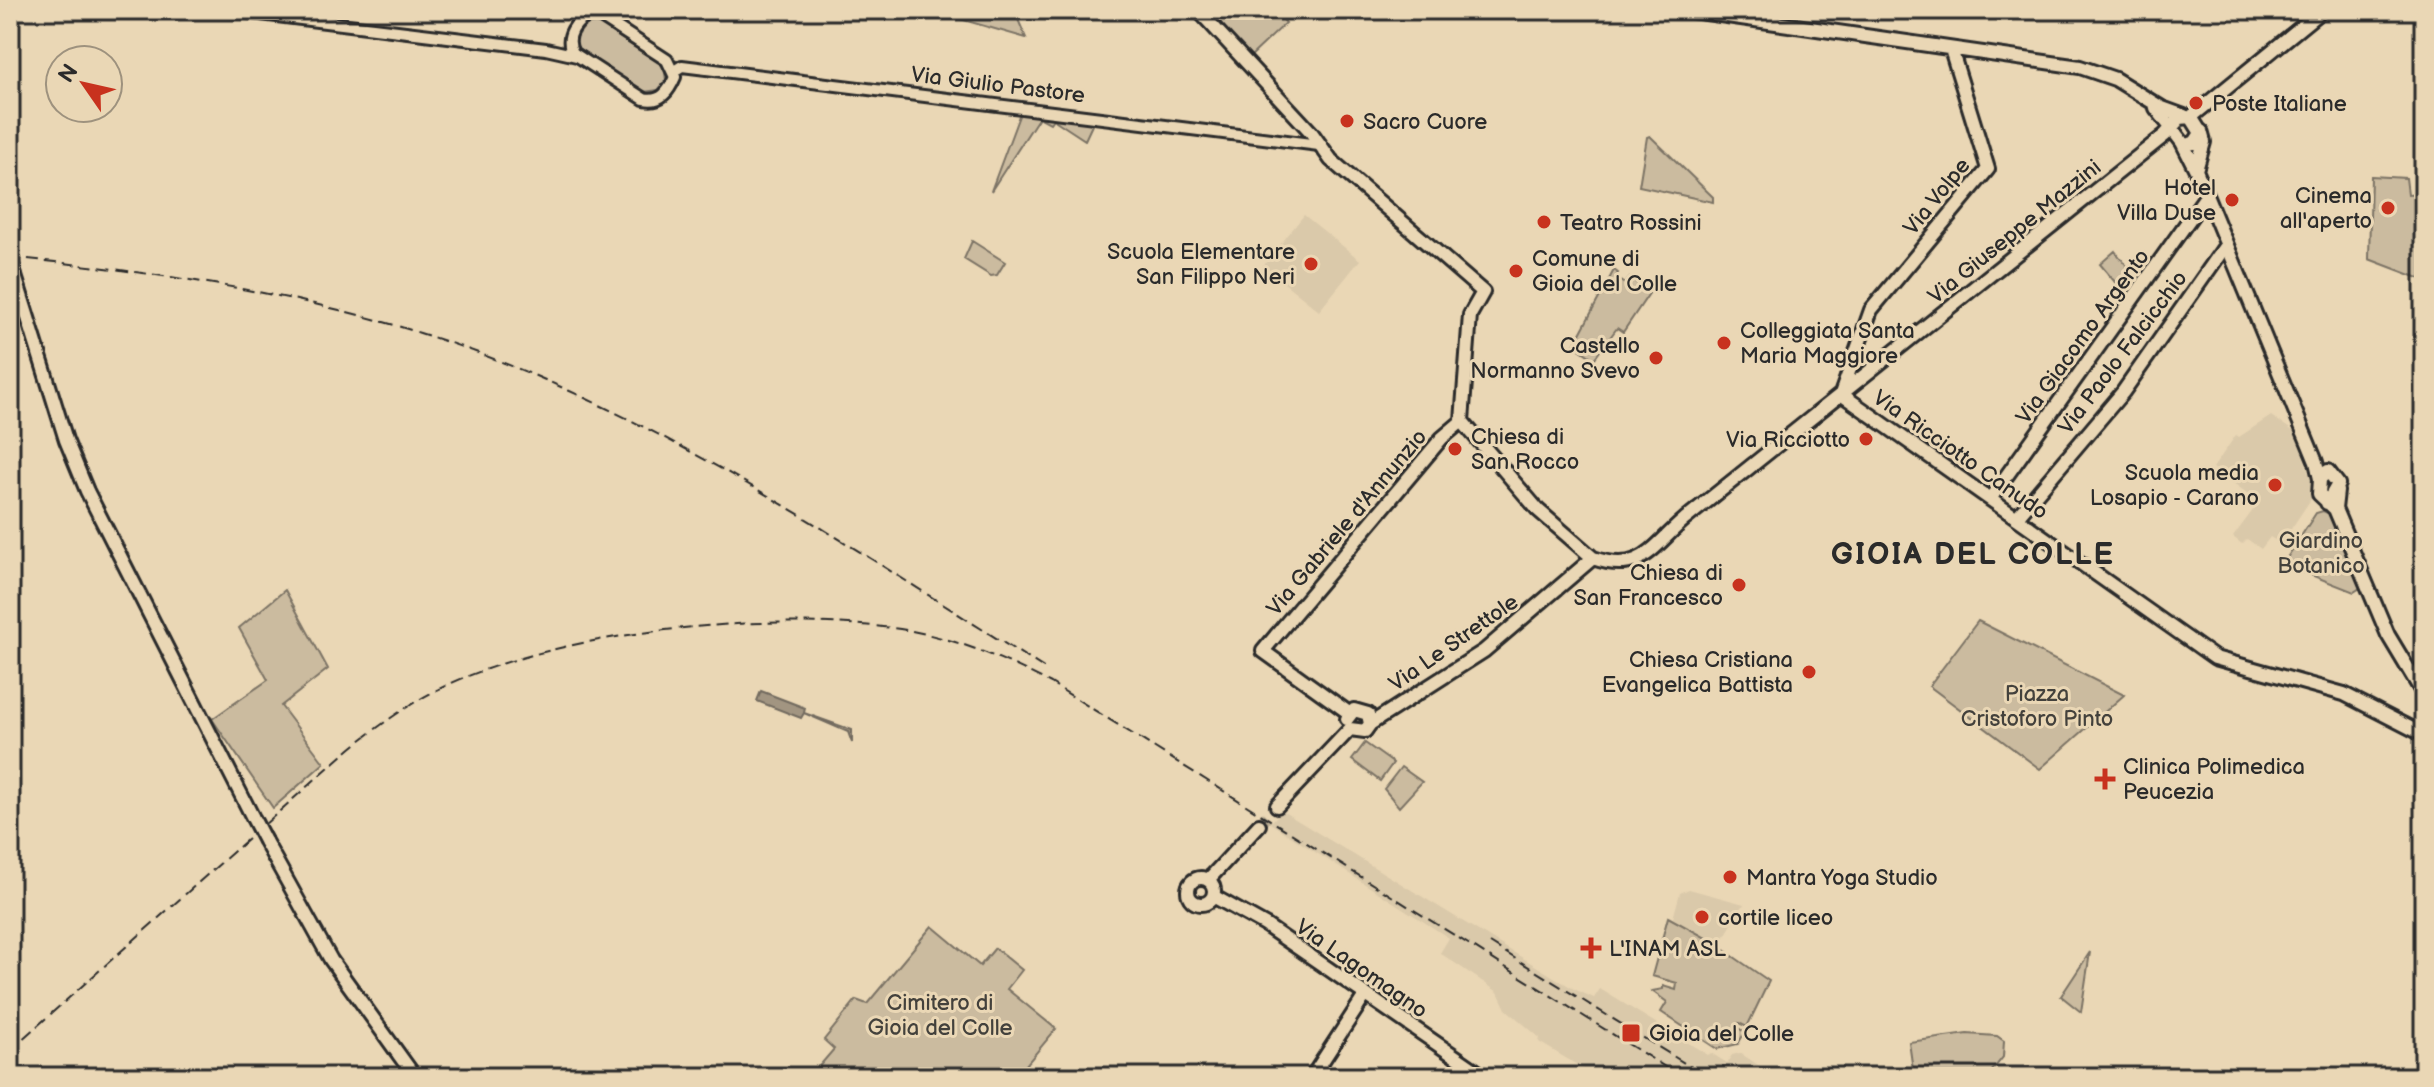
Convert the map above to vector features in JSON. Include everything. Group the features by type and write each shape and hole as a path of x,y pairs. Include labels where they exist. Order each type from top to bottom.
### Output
{"main road":[{"path":"10,19 12,10"},
{"path":"1198,10 1311,132 1319,145 1483,292 1470,315 1462,421 1538,510 1593,558"},
{"path":"1685,10 2080,67 2125,83 2148,99 2187,117 2201,131 2204,142 2196,170"},
{"name":"Via Giuseppe Mazzini","path":"1593,558 1633,562 1647,558 1685,519 2322,10"},
{"name":"Via Volpe","path":"1841,394 1871,310 1988,169 1951,49"},
{"path":"2148,99 2173,128 2196,170 2321,471 2319,494 2331,506 2388,635 2424,695"},
{"path":"2182,142 2195,142 2201,131"},
{"name":"Via Giacomo Argento","path":"1990,499 2206,196"},
{"name":"Via Paolo Falcicchio","path":"2017,517 2123,392 2226,245"},
{"path":"10,256 66,440 100,520 265,841 331,960 415,1077"},
{"name":"Via Ricciotto Canudo","path":"1841,394 2215,658 2344,694 2424,735"},
{"name":"Via Gabriele d'Annunzio","path":"1349,713 1263,651 1442,438 1462,421"},
{"path":"2321,471 2334,473 2337,479 2337,491 2331,506"},
{"name":"Via Le Strettole","path":"1370,724 1484,651 1593,558"},
{"path":"1358,709 1365,711 1370,724 1361,732 1350,729 1346,721 1349,713 1358,709"},
{"path":"1277,806 1350,729"},
{"path":"1208,880 1259,825"},
{"path":"1194,880 1208,880 1213,885 1213,896 1198,904 1188,893 1194,880"},
{"name":"Via Lagomagno","path":"1213,896 1265,925 1364,997 1485,1077"},
{"path":"1312,1077 1364,997"}],"street":[{"path":"227,10 546,49 577,56 648,100 664,95 674,80 674,71 667,60 599,16 590,15 580,20 569,40 557,48 546,49"},
{"path":"569,40 577,56"},
{"name":"Via Giulio Pastore","path":"674,71 682,66 1319,145"}],"shaded area":[{"name":"Scuola Elementare San Filippo Neri","path":"1304,215 1360,260 1319,311 1263,266"},
{"name":"Scuola media Losapio - Carano","path":"2271,416 2296,433 2315,493 2281,544 2270,537 2261,549 2247,539 2242,544 2233,537 2259,502 2213,468 2236,435 2239,437"},
{"path":"761,691 805,708 804,713 801,718 757,701"},
{"path":"804,713 852,730 852,743 848,732"},
{"path":"1282,811 1572,988 1594,998 1600,989 1708,1055 1711,1053 1727,1063 1732,1055 1740,1053 1776,1077 1597,1077 1539,1042 1540,1038 1506,1009 1498,992 1440,953 1449,938 1270,823"},
{"path":"1689,889 1744,904 1719,946 1673,918 1680,893"}],"green space":[{"path":"929,10 1014,10 1026,38"},
{"path":"1207,10 1288,10 1281,17 1286,23 1250,57"},
{"path":"598,23 664,66 666,80 658,90 644,92 578,49 575,40 586,24"},
{"path":"1020,113 1086,120 1092,125 1085,140 1053,119 1050,123 1039,117 991,191"},
{"path":"1650,136 1713,197 1713,202 1639,186 1647,137"},
{"path":"2371,176 2406,178 2408,194 2419,193 2424,203 2424,280 2369,259"},
{"path":"972,241 1005,262 997,275 991,276 964,259"},
{"path":"2115,251 2139,281 2124,293 2100,264"},
{"path":"1614,270 1618,273 1615,278 1625,284 1630,278 1650,292 1623,332 1617,328 1594,359 1574,345"},
{"name":"Giardino Botanico","path":"2323,511 2330,514 2360,588 2354,592 2283,564 2316,513"},
{"path":"285,590 328,669 281,706 324,763 273,808 212,719 268,680 239,628"},
{"name":"Piazza Cristoforo Pinto","path":"1978,621 2124,695 2040,769 1929,686"},
{"path":"1365,743 1393,763 1380,781 1352,760"},
{"path":"1401,767 1422,782 1399,807 1384,789"},
{"path":"1668,917 1708,939 1769,981 1747,1027 1739,1023 1736,1027 1745,1032 1738,1044 1717,1049 1661,1012 1667,1002 1652,991 1663,989 1663,986 1676,990 1677,983 1652,976"},
{"name":"Cimitero di Gioia del Colle","path":"932,926 980,966 995,948 1022,970 1007,989 1056,1029 1016,1077 810,1077 834,1049 824,1040 856,1000 867,1004"},
{"path":"2090,952 2081,1012 2061,996"},
{"path":"1967,1034 1997,1036 2004,1041 2003,1057 1987,1077 1914,1077 1909,1042"}],"tunnel":[{"path":"1259,825 1277,806"}],"railway":[{"path":"10,257 165,276 268,294 370,318 504,363 586,398 744,482 1047,670"},
{"path":"10,1050 352,747 409,706 457,681 514,660 577,644 643,633 710,626 837,623 934,636 993,656 1051,683 1681,1077"},
{"path":"1490,943 1707,1077"}],"place":[{"name":"Poste Italiane","path":"2196,103"},
{"name":"Sacro Cuore","path":"1347,121"},
{"name":"Hotel Villa Duse","path":"2232,200"},
{"name":"Cinema all'aperto","path":"2388,208"},
{"name":"Teatro Rossini","path":"1544,222"},
{"name":"Scuola Elementare San Filippo Neri","path":"1311,264"},
{"name":"Comune di Gioia del Colle","path":"1516,271"},
{"name":"Colleggiata Santa Maria Maggiore","path":"1724,343"},
{"name":"Castello Normanno Svevo","path":"1656,358"},
{"name":"Via Ricciotto","path":"1866,439"},
{"name":"Chiesa di San Rocco","path":"1455,449"},
{"name":"Scuola media Losapio - Carano","path":"2275,485"},
{"name":"Chiesa di San Francesco","path":"1739,585"},
{"name":"Chiesa Cristiana Evangelica Battista","path":"1809,672"},
{"name":"Clinica Polimedica Peucezia","path":"2105,779"},
{"name":"Mantra Yoga Studio","path":"1730,877"},
{"name":"cortile liceo","path":"1702,917"},
{"name":"L'INAM ASL","path":"1591,948"},
{"name":"Gioia del Colle","path":"1631,1033"}],"district":[{"name":"GIOIA DEL COLLE","path":"1973,554"}]}
